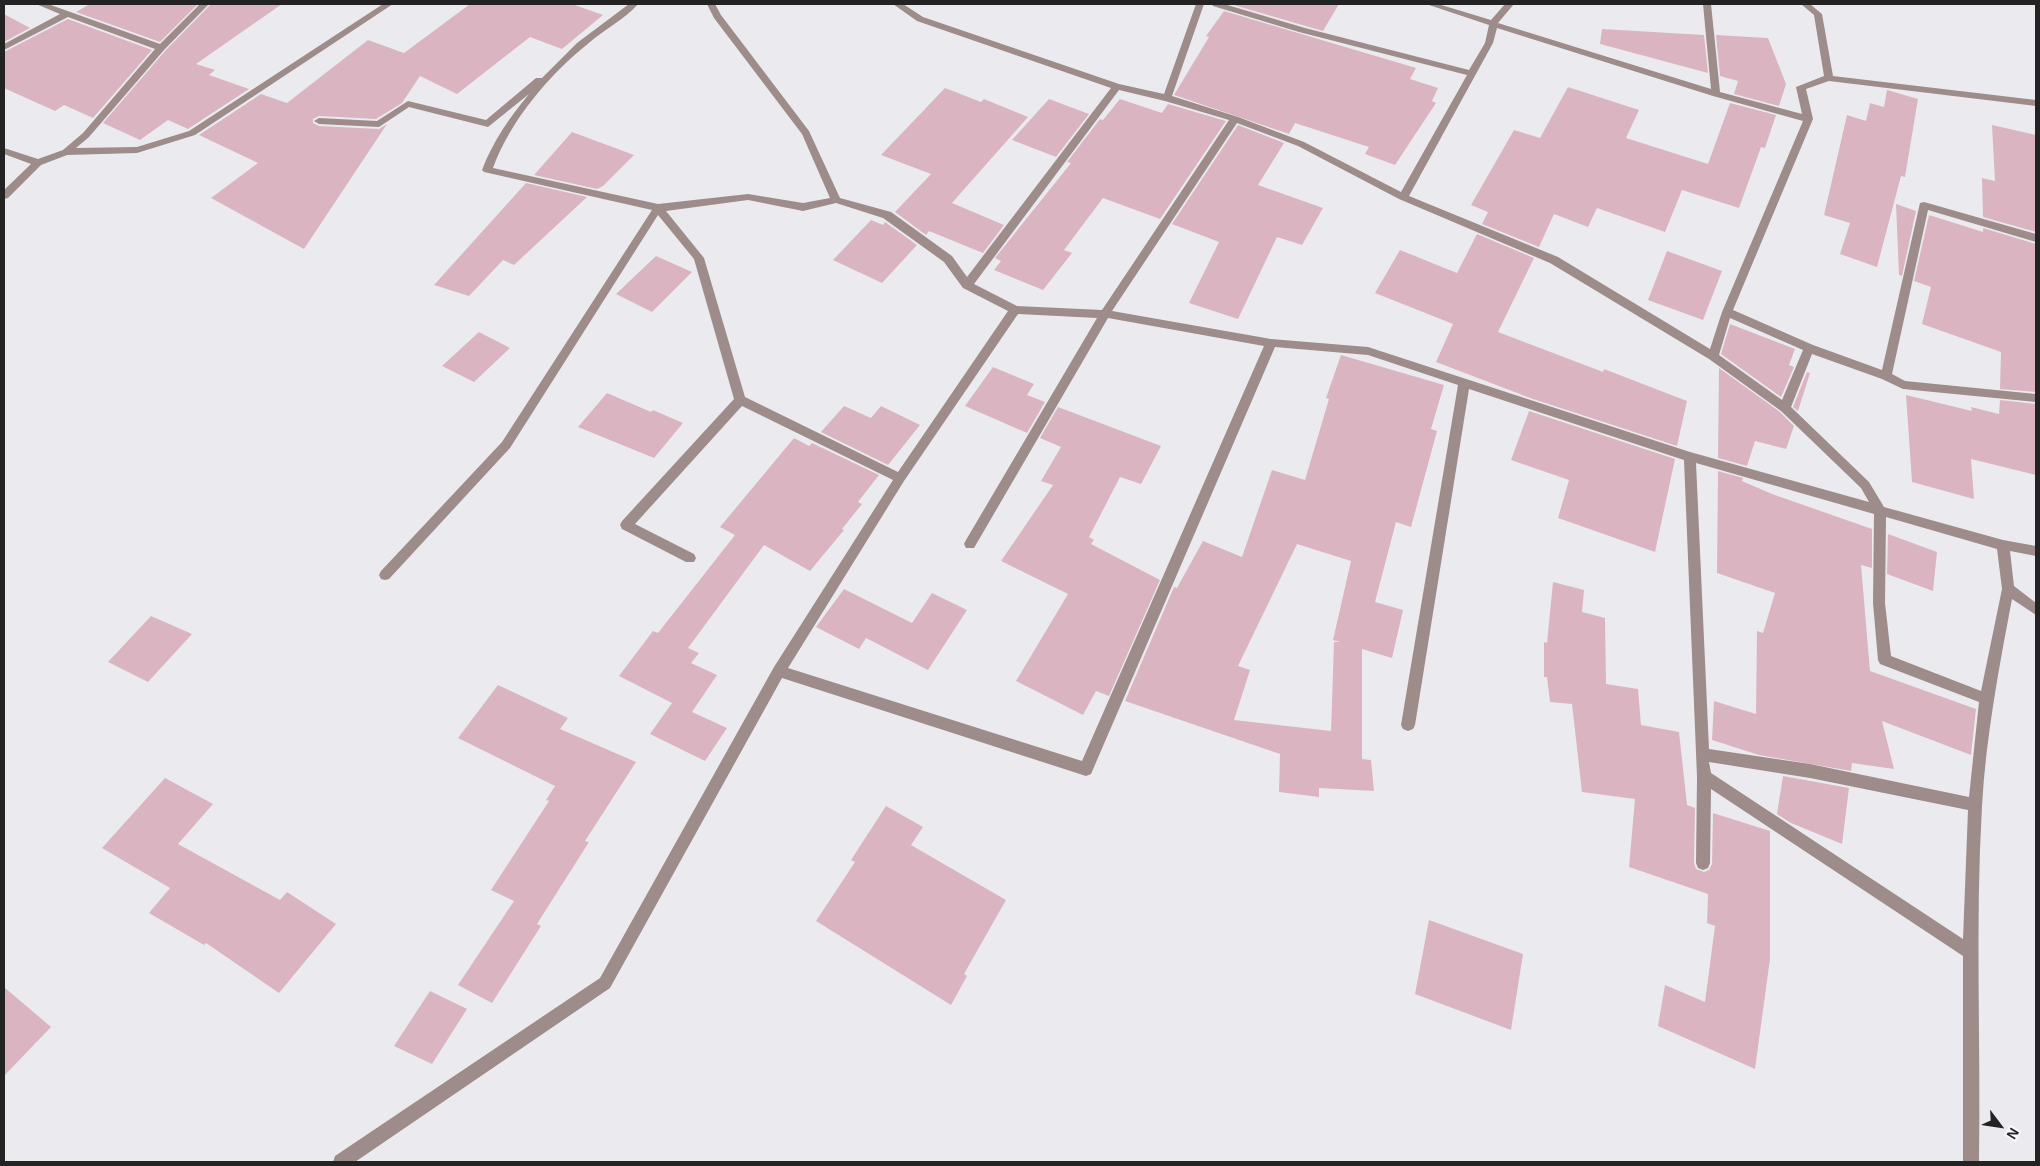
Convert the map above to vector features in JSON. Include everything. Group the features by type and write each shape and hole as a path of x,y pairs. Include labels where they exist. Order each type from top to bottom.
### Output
{"street":[{"path":"40,4 161,48"},
{"path":"4,196 38,163 66,152 86,135 161,48 204,4"},
{"path":"66,152 137,150 192,133 389,4"},
{"path":"319,120 378,124 408,104 488,124 574,51 634,4"},
{"path":"711,4 717,16 806,133 836,200"},
{"path":"897,4 920,19 1117,87 1167,98 1235,119 1301,144 1403,197 1554,260 1712,356 1785,408 1865,485 1880,510 1879,603 1885,660 1986,699"},
{"path":"1167,98 1200,4"},
{"path":"1216,4 1302,30 1470,73"},
{"path":"1430,4 1494,22 1716,94 1808,119"},
{"path":"1403,197 1470,73 1489,43 1494,22 1510,4"},
{"path":"1707,4 1716,94"},
{"path":"1805,4 1818,14 1829,78"},
{"path":"4,47 66,15"},
{"path":"574,51 520,112 491,157 487,170 658,208 748,197 803,207 836,200 887,215 948,259 967,285 1015,310 1105,314 1271,343 1368,351 1690,457 2004,545 2036,551"},
{"path":"1712,356 1727,312 1808,119 1801,87 1829,78 2036,103"},
{"path":"967,285 1117,87"},
{"path":"970,544 1105,314 1235,119"},
{"path":"4,151 38,163"},
{"path":"1886,376 1924,205 2036,238"},
{"path":"658,208 698,258 740,400 900,478"},
{"path":"385,576 506,445 658,208"},
{"path":"341,1162 605,984 779,671 900,478 1015,310"},
{"path":"1727,312 1809,348 1886,376 1903,385 2036,398"},
{"path":"779,671 1086,769 1271,343"},
{"path":"1785,408 1809,348"},
{"path":"1408,725 1464,384"},
{"path":"690,558 626,525 740,400"},
{"path":"1690,457 1704,777 1703,863"},
{"path":"1971,1162 1970,952 1975,805 1986,699 2008,589 2004,545"},
{"path":"2008,589 2036,610"},
{"path":"1702,754 1810,771 1975,805"},
{"path":"1704,777 1970,952"}],"building":[{"path":"90,4 198,4 160,42 76,12"},
{"path":"211,4 282,4 196,64 215,70 209,75 249,89 188,129 168,120 140,140 103,123 165,51"},
{"path":"470,4 572,4 603,15 562,49 530,37 457,94 420,76 402,103 376,119 319,116 313,119 313,123 319,126 379,129 387,124 304,249 211,198 258,163 199,135 261,94 287,103 368,40 404,53"},
{"path":"1230,4 1339,4 1323,31"},
{"path":"1224,11 1416,68 1410,79 1438,88 1432,101 1436,103 1395,165 1365,154 1369,147 1295,123 1289,134 1174,95 1209,37 1206,36"},
{"path":"4,14 30,28 4,42"},
{"path":"68,19 152,50 93,118 64,105 55,111 4,88 4,52"},
{"path":"1602,29 1704,35 1708,73 1600,44"},
{"path":"1716,35 1768,38 1786,84 1779,106 1734,94 1738,81 1720,76"},
{"path":"1568,87 1639,110 1626,138 1708,164 1730,103 1776,115 1765,148 1761,147 1739,208 1682,190 1665,232 1597,208 1588,227 1554,214 1539,247 1482,224 1488,212 1471,205 1514,130 1540,138"},
{"path":"945,88 981,102 984,99 1028,117 952,203 1004,225 983,253 929,231 926,235 895,212 931,174 881,155"},
{"path":"1887,90 1918,99 1905,177 1901,176 1877,267 1840,254 1850,223 1824,215 1847,115 1866,121 1870,103 1884,107"},
{"path":"1049,99 1089,114 1056,157 1012,140"},
{"path":"1120,99 1162,113 1168,104 1226,121 1160,219 1103,198 1064,250 1072,253 1043,290 994,270 1001,261 995,258 1071,163 1067,162 1100,119 1103,120"},
{"path":"1238,125 1284,143 1258,185 1323,208 1302,245 1277,237 1238,319 1189,303 1219,242 1172,224"},
{"path":"1992,125 2036,135 2036,232 1983,217 1982,178 1995,181"},
{"path":"572,132 634,155 603,186 597,189 534,175"},
{"path":"526,183 587,197 514,265 503,260 469,296 434,285"},
{"path":"1896,204 1916,211 1902,276 1899,275"},
{"path":"1929,215 1983,232 1983,228 2036,244 2036,392 2000,389 2001,352 1922,324 1931,287 1914,281"},
{"path":"871,220 883,225 885,222 917,245 882,283 833,260"},
{"path":"1477,234 1534,258 1498,332 1603,372 1604,369 1687,401 1677,446 1533,399 1436,362 1453,324 1375,293 1400,250 1457,273"},
{"path":"1667,251 1722,271 1703,320 1648,300"},
{"path":"656,256 692,272 652,312 616,294"},
{"path":"1730,324 1795,349 1789,365 1794,367 1781,397 1721,354"},
{"path":"479,332 510,348 474,382 442,366"},
{"path":"1341,355 1444,385 1431,429 1437,431 1411,527 1396,522 1375,602 1403,610 1392,658 1362,649 1362,759 1371,760 1374,791 1319,788 1319,797 1279,792 1280,754 1125,701 1174,587 1177,588 1203,541 1242,557 1272,470 1305,480 1329,399 1326,398","holes":["1297,544 1351,561 1333,640 1340,642 1334,642 1331,731 1234,720 1250,670 1238,666"]},
{"path":"993,367 1034,384 1027,395 1045,402 1027,433 965,406"},
{"path":"1719,368 1780,412 1794,426 1786,449 1755,441 1747,466 1718,458"},
{"path":"1807,372 1810,373 1798,411 1793,407"},
{"path":"607,393 651,412 653,410 683,423 654,458 578,427"},
{"path":"1906,395 1972,411 1971,407 1999,414 2000,400 2036,404 2036,475 1971,459 1974,499 1912,482"},
{"path":"844,406 871,418 881,406 920,425 888,465 821,432"},
{"path":"1058,407 1161,446 1141,484 1120,477 1089,537 1094,540 1091,544 1160,580 1109,696 1096,691 1083,715 1016,681 1068,594 1001,561 1053,485 1041,481 1061,447 1040,438"},
{"path":"1529,411 1675,459 1655,552 1558,518 1569,480 1511,460"},
{"path":"794,438 809,446 812,443 879,475 858,502 862,504 842,529 844,530 810,571 764,545 688,648 699,653 691,663 717,675 692,712 727,728 705,761 650,734 672,703 619,676 653,631 658,633 735,535 720,527"},
{"path":"1718,471 1743,478 1742,481 1772,494 1872,529 1872,568 1861,565 1870,671 1976,709 1971,755 1882,721 1894,769 1852,763 1851,771 1759,755 1712,740 1714,701 1756,714 1757,631 1763,633 1775,593 1717,573"},
{"path":"1888,534 1937,552 1933,591 1887,574"},
{"path":"1553,582 1584,590 1582,612 1605,618 1606,684 1638,689 1641,725 1679,732 1687,805 1695,808 1694,863 1696,869 1704,872 1709,870 1712,864 1713,813 1770,831 1770,959 1755,1069 1658,1026 1665,985 1705,1002 1715,926 1707,923 1708,894 1629,867 1635,799 1582,792 1572,704 1550,702 1547,677 1544,677 1544,642 1547,643"},
{"path":"844,589 912,623 932,593 967,610 928,670 866,638 859,649 816,627"},
{"path":"151,616 192,634 148,682 108,662"},
{"path":"498,685 568,718 560,729 636,762 585,841 589,842 537,924 541,926 492,1003 458,985 514,901 491,890 549,801 546,800 555,786 458,738"},
{"path":"1783,776 1849,788 1842,844 1791,823 1777,814"},
{"path":"165,778 213,804 178,844 280,900 287,892 336,924 279,993 206,943 204,945 149,913 170,888 102,848"},
{"path":"886,806 923,827 911,845 1006,900 964,974 967,976 951,1005 816,921 855,862 851,860"},
{"path":"1429,920 1523,954 1511,1030 1415,994"},
{"path":"4,987 51,1027 4,1076"},
{"path":"430,991 467,1009 432,1064 394,1046"}]}
